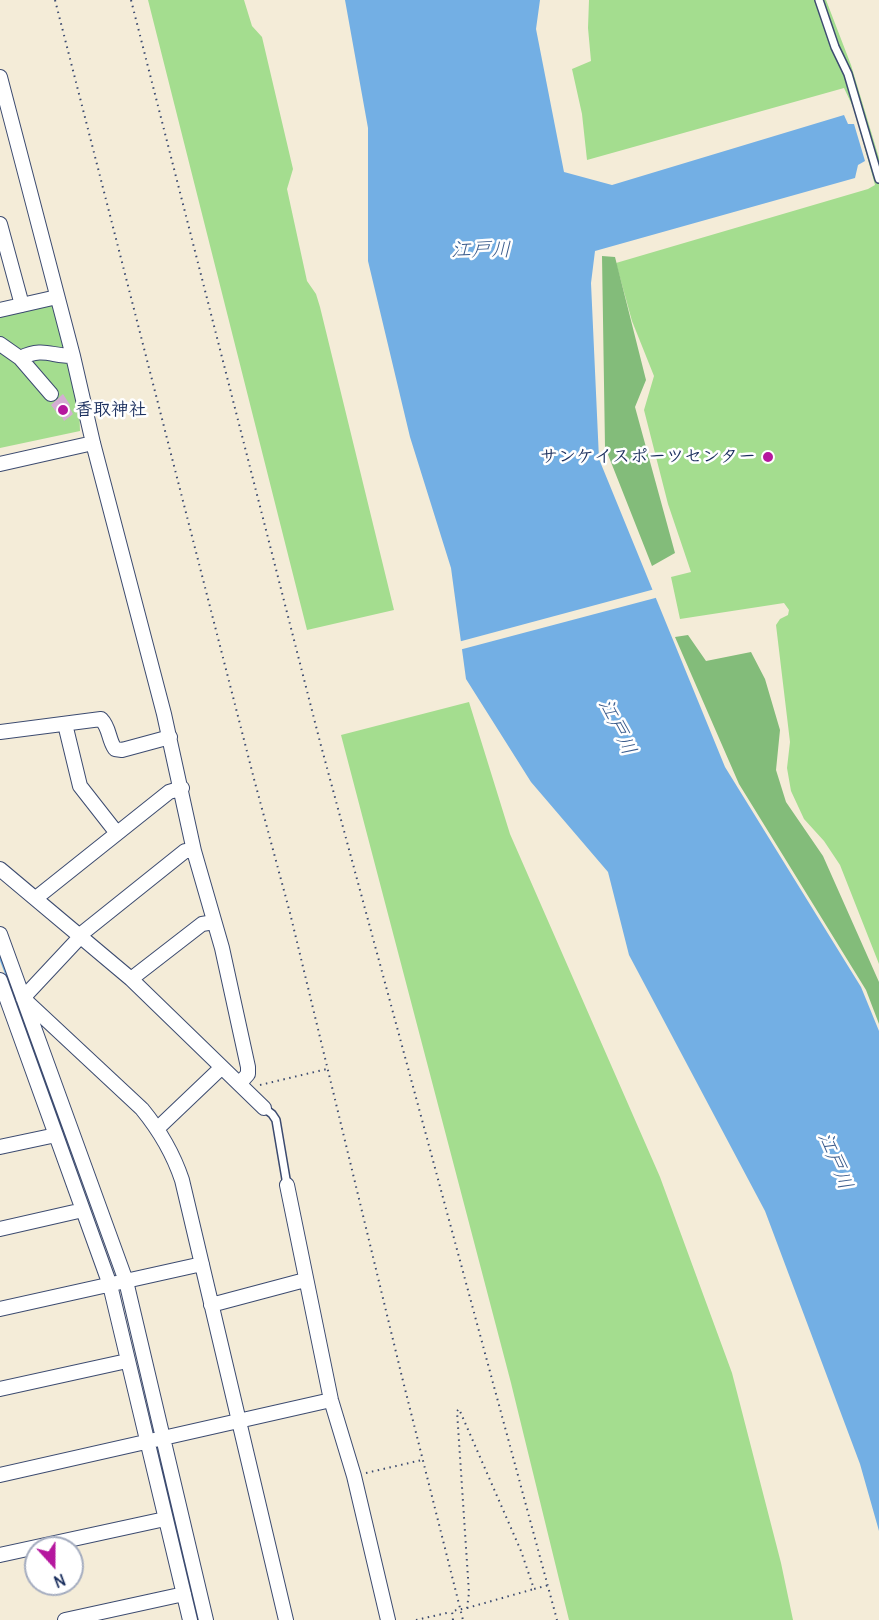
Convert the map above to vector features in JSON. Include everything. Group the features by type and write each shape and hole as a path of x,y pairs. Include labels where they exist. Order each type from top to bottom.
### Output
{"street":[{"path":"0,76 170,737 194,851 214,922 248,1067 244,1088"},
{"path":"0,224 22,305"},
{"path":"0,310 57,297"},
{"path":"0,344 20,357 51,394"},
{"path":"20,357 46,351 63,356 73,356"},
{"path":"0,464 93,443"},
{"path":"0,732 101,719 107,726 111,743 115,749 122,750 170,737"},
{"path":"65,723 80,786 116,832"},
{"path":"36,898 169,792 182,789"},
{"path":"5,1010 23,1000 80,936 185,851 194,851"},
{"path":"0,868 131,979 264,1108"},
{"path":"131,979 202,924 214,922"},
{"path":"0,934 126,1281 206,1620"},
{"path":"0,980 5,1010 56,1135 110,1284 190,1620"},
{"path":"23,1000 142,1109 158,1128 171,1152 182,1180 286,1620"},
{"path":"158,1128 221,1068"},
{"path":"0,1147 56,1135"},
{"path":"286,1185 331,1400 354,1476 388,1620"},
{"path":"0,1228 83,1210"},
{"path":"0,1309 202,1264"},
{"path":"211,1305 305,1280"},
{"path":"0,1389 128,1361"},
{"path":"0,1475 331,1400"},
{"path":"0,1555 165,1519"},
{"path":"65,1620 184,1594"}],"lane":[{"path":"819,0 835,47 848,74 879,179"},
{"path":"264,1108 276,1120 286,1185"}],"path":[{"path":"55,0 290,913 463,1620"},
{"path":"131,0 320,742 557,1620"},
{"path":"244,1088 327,1069"},
{"path":"467,1608 469,1593 457,1411 459,1409 522,1551 534,1589"},
{"path":"354,1476 422,1460"},
{"path":"416,1620 549,1585"},
{"path":"452,1611 453,1620"}],"green space":[{"path":"148,0 244,0 252,26 262,37 293,169 287,189 307,281 316,294 320,307 394,610 307,630"},
{"name":"サンケイスポーツセンター","path":"589,0 826,0 851,65 879,158 879,964 840,865 824,841 804,819 791,791 787,768 790,742 776,625 780,619 788,615 789,610 784,603 680,619 671,577 691,572 668,504 644,410 654,376 632,321 616,263 868,189 875,185 854,109 844,88 587,160 582,114 572,69 591,61 588,28"},
{"path":"602,256 615,257 646,380 635,407 675,553 652,566 605,447"},
{"path":"54,304 79,405 80,431 0,448 0,316"},
{"path":"688,635 706,661 751,652 765,679 780,730 776,770 786,802 823,856 879,982 879,1024 866,990 739,784 675,637"},
{"path":"469,702 510,834 660,1177 732,1373 781,1563 793,1620 569,1620 511,1383 341,735"}],"water":[{"name":"江戸川","path":"345,0 540,0 536,29 564,172 612,185 844,115 848,124 854,124 865,161 858,165 855,178 595,251 591,283 599,459 725,767 861,987 879,1031 879,1531 860,1464 765,1211 629,955 608,872 531,782 466,679 451,568 410,437 368,261 368,128"}],"pier":[{"path":"655,589 659,597 459,650 458,642"}],"building":[{"name":"香取神社","path":"63,394 73,414 64,421 60,413 58,414 51,405"}],"waterway":[{"path":"0,955 30,1035"},
{"path":"179,1536 199,1619"}],"place":[{"name":"香取神社","path":"63,410"},
{"name":"サンケイスポーツセンター","path":"768,457"}]}
